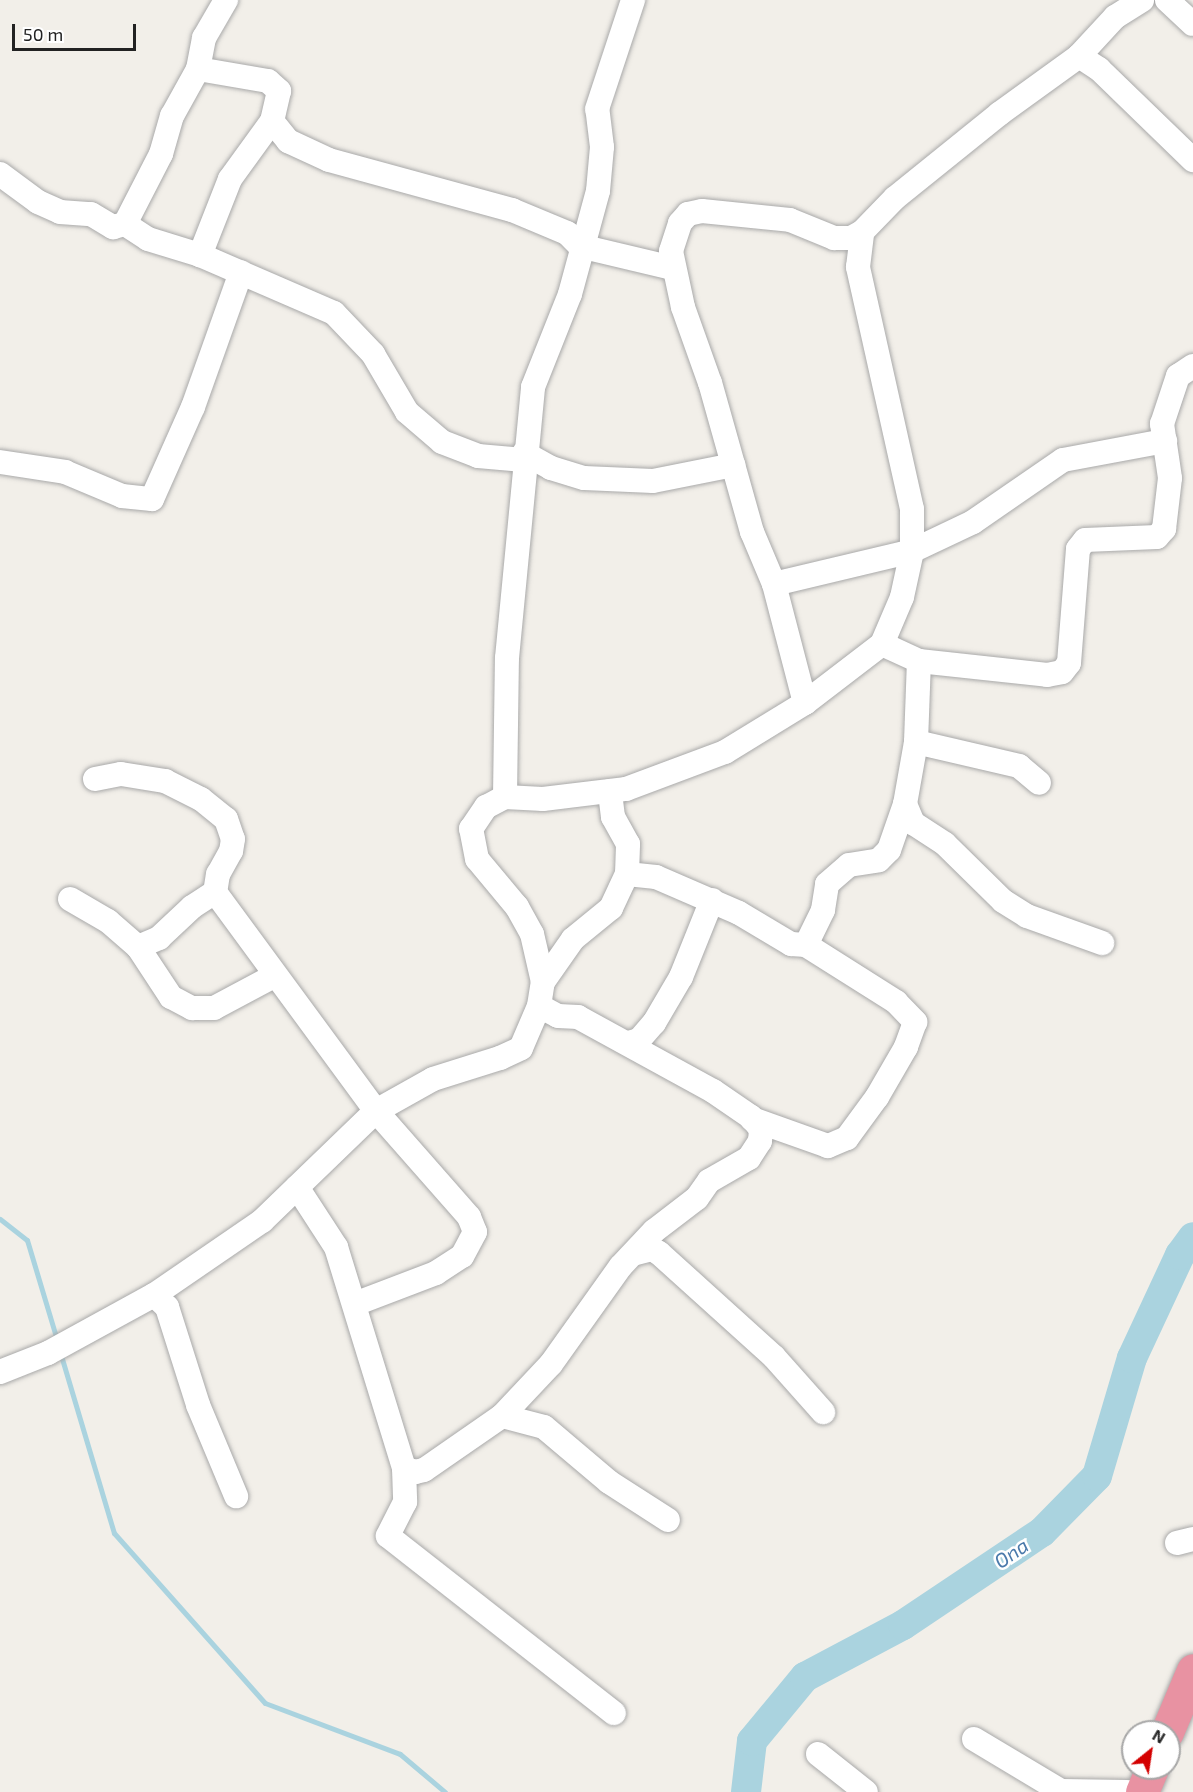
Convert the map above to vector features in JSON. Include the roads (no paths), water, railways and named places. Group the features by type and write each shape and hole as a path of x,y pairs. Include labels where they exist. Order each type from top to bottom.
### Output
{"highway":[{"path":"1172,1720 1193,1670"}],"street":[{"path":"125,224 160,154 172,116 198,69 204,38 226,0"},
{"path":"505,796 507,658 524,457 533,387 570,294 580,246 598,191 602,147 597,110 633,0"},
{"path":"805,703 774,584 752,532 734,465 672,268 671,251 680,223 688,214 702,211 790,220 834,238 851,238 862,232 912,184 999,114 1079,56 1111,8 1142,0"},
{"path":"1167,0 1193,24"},
{"path":"1079,56 1099,69 1193,159"},
{"path":"198,69 224,70 274,85 279,92 272,121 230,179 200,255"},
{"path":"272,121 288,141 329,160 512,210 567,233 580,246 672,268"},
{"path":"0,174 38,202 60,212 91,214 113,226 125,224 148,239 200,255 334,313 373,354 407,412 442,442 478,456 524,457 584,478 652,481 734,465"},
{"path":"0,1372 57,1347 154,1295 262,1221 376,1111 433,1079 500,1058 521,1047 540,1006 543,982 532,934 517,907 477,859 471,829 486,807 505,796 543,799 626,789 725,752 805,703 882,644 902,597 912,551 912,510 858,267 862,232"},
{"path":"0,462 65,472 122,496 152,499 193,406 241,272"},
{"path":"882,644 919,661 1047,675 1062,672 1069,663 1078,549 1085,540 1157,537 1164,529 1170,478 1162,424 1178,376 1193,366"},
{"path":"774,584 912,551 973,522 1063,460 1165,441"},
{"path":"806,945 823,910 826,884 849,865 879,860 890,850 905,804 916,742 919,661"},
{"path":"916,742 1019,766 1039,783"},
{"path":"95,779 121,774 165,781 201,799 226,819 232,845 218,874 215,892 274,976 376,1111 469,1217 476,1232 462,1256 436,1273 355,1304"},
{"path":"543,982 573,939 611,908 627,874 628,844 613,817 610,791"},
{"path":"905,804 913,824 945,844 1003,901 1027,916 1102,943"},
{"path":"627,874 656,877 712,900 790,944 806,945 896,1002 915,1022 906,1047 883,1087 847,1138 828,1146 752,1119"},
{"path":"138,947 159,938 192,908 215,892"},
{"path":"70,899 108,921 138,947 171,997 192,1008 213,1008 274,976"},
{"path":"628,1043 639,1040 654,1023 681,977 712,900"},
{"path":"405,1468 415,1472 424,1470 502,1416 551,1364 621,1266 636,1253 654,1231 697,1198 709,1181 749,1158 760,1141 761,1129 752,1119 713,1091 578,1017 558,1016 540,1006"},
{"path":"315,1169 317,1215"},
{"path":"293,1191 317,1215 336,1247 405,1468 405,1502 388,1536 614,1713"},
{"path":"636,1253 652,1249 659,1253 774,1357 824,1412"},
{"path":"154,1295 167,1307 198,1405 236,1496"},
{"path":"502,1416 544,1428 609,1482 668,1520"},
{"path":"974,1739 1061,1791 1126,1792"},
{"path":"818,1754 866,1792"}],"waterway":[{"path":"0,1219 27,1240 57,1340"},
{"name":"Ona","path":"746,1792 752,1741 805,1677 903,1625 1042,1532 1097,1476 1132,1358 1180,1255 1193,1237"},
{"path":"60,1352 114,1533 265,1703 400,1754 445,1792"}]}
